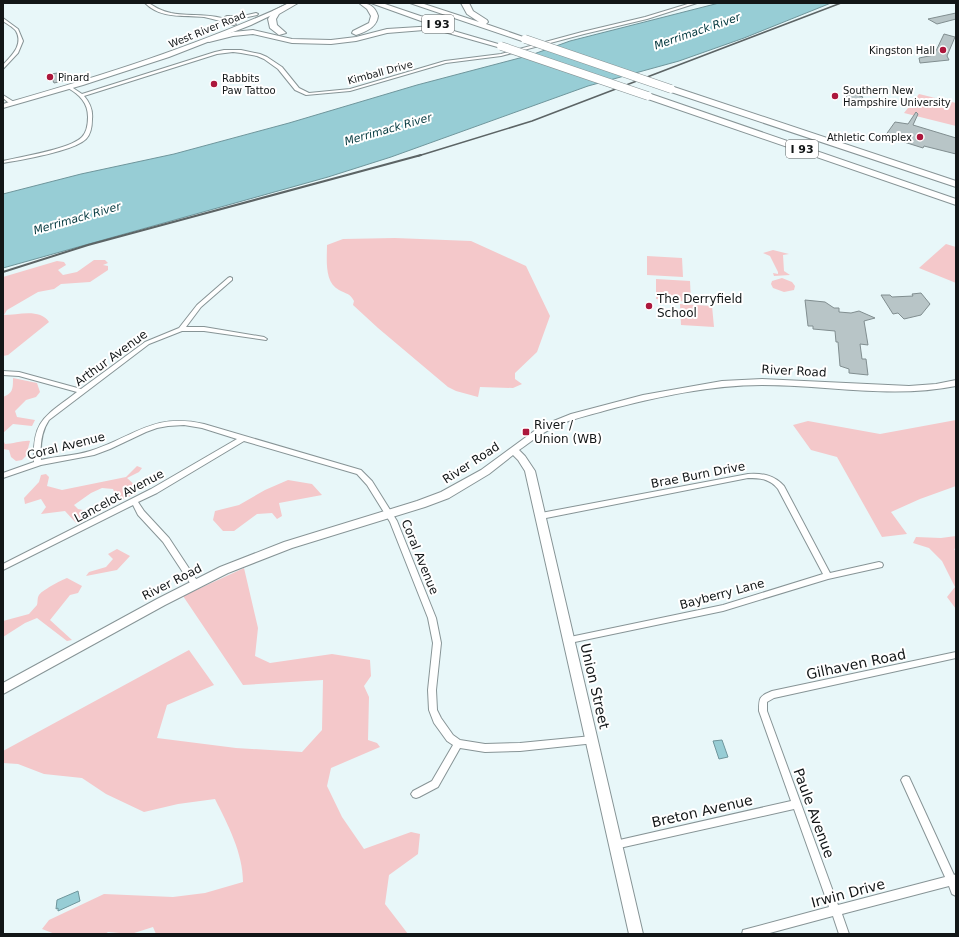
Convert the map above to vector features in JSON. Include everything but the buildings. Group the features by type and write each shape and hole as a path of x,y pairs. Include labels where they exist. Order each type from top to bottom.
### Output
{"highway":[{"path":"282,33 273,26 272,19 276,13 294,3"},
{"path":"241,24 282,33 321,38 342,36 360,31 372,25 375,20 375,14 363,3"},
{"name":"I 93","path":"376,3 956,202"},
{"name":"I 93","path":"414,3 956,184"},
{"path":"465,3 470,12 478,19 509,34"},
{"path":"241,24 262,33 292,41 331,42 356,39 393,30 424,28 441,29 501,46"},
{"path":"209,40 239,33 262,33"}],"street":[{"path":"147,3 155,10 166,13 200,16 241,24"},
{"name":"West River Road","path":"148,61 167,56 209,40 241,24 256,14 281,3"},
{"name":"West River Road","path":"3,106 81,84 148,61 294,3"},
{"name":"Kimball Drive","path":"83,95 216,54 232,51 251,53 275,64 282,70 288,80 294,84 296,88 303,92 320,94 350,90 446,62 501,55 646,18 695,3"},
{"path":"200,16 215,15 243,17 256,14"},
{"path":"227,17 241,24"},
{"path":"3,19 16,30 22,41 17,52 3,68"},
{"path":"81,84 85,87 83,95"},
{"path":"3,162 67,146 84,138 88,130 90,115 88,104 83,95 70,87"},
{"path":"3,96 12,103"},
{"path":"181,329 199,306 230,279"},
{"name":"Arthur Avenue","path":"38,464 37,438 40,427 47,418 147,342 181,329 204,328 264,339"},
{"path":"3,373 19,374 82,392"},
{"name":"River Road","path":"3,689 195,584 260,555 422,504 461,487 486,472 513,450 544,428 574,416 643,398 708,386 762,382 909,389 956,383"},
{"name":"Coral Avenue","path":"3,476 38,464 90,454 109,448 146,428 169,422 197,425 359,472 370,483 393,520 432,618 436,635 437,652 432,690 433,710 443,731 458,744"},
{"name":"Lancelot Avenue","path":"3,567 134,501 194,468 242,439"},
{"name":"Union Street","path":"513,450 522,458 530,471 570,640 636,934"},
{"name":"Brae Burn Drive","path":"541,516 748,476 769,477 776,481 781,488 828,576"},
{"path":"134,501 141,513 166,540 195,584"},
{"name":"Bayberry Lane","path":"570,640 723,608 828,576 878,565"},
{"name":"Gilhaven Road","path":"763,700 772,695 956,655"},
{"name":"Paule Avenue","path":"763,700 763,711 844,934"},
{"path":"416,794 435,784 458,744 485,748 520,747 592,740"},
{"path":"906,780 953,879 956,891"},
{"name":"Breton Avenue","path":"615,845 796,804"},
{"name":"Irwin Drive","path":"747,934 953,879"}],"shaded area":[{"path":"919,94 956,103 956,126 904,113"},
{"path":"395,238 471,241 526,266 550,316 537,352 515,373 515,379 522,384 513,388 480,387 478,397 456,391 448,387 353,305 354,301 351,296 339,290 331,282 327,270 327,245 343,239"},
{"path":"946,244 956,247 956,283 919,268"},
{"path":"773,250 789,254 783,255 784,271 790,275 774,276 773,273 778,274 778,272 770,256 763,253"},
{"path":"647,256 682,258 683,277 647,275"},
{"path":"94,260 105,260 108,263 103,265 108,266 108,270 90,282 61,284 54,289 38,292 7,310 4,315 28,313 40,315 49,322 8,355 3,356 3,277 57,261 64,262 66,265 58,270 63,275 77,272"},
{"path":"782,278 792,282 795,286 794,290 784,292 773,288 771,284 772,281"},
{"path":"656,279 690,281 691,302 656,299"},
{"path":"680,304 712,306 714,327 681,325"},
{"path":"13,378 37,383 40,392 36,397 26,400 15,411 17,417 35,420 32,426 13,424 3,433 3,397 11,392"},
{"path":"956,420 956,486 920,499 891,512 907,534 882,537 837,457 811,450 793,425 808,421 880,434"},
{"path":"3,440 5,444 30,441 26,456 22,460 16,461 11,457 9,450 3,449"},
{"path":"137,466 142,468 139,472 127,478 137,487 136,494 118,501 113,489 102,488 91,493 74,505 78,509 88,511 93,515 77,524 65,511 41,514 46,507 41,499 25,504 24,498 39,482 41,475 46,474 49,477 47,486 62,490 126,477"},
{"path":"288,480 312,484 322,495 279,503 282,516 277,519 272,513 257,514 234,531 223,531 213,520 215,511 239,505 265,490"},
{"path":"956,536 956,548 954,549 956,552 956,609 947,597 955,587 942,561 929,548 913,543 916,537 941,538"},
{"path":"117,549 130,556 117,570 86,576 89,572 106,567 113,559 108,554"},
{"path":"244,568 258,628 255,656 270,663 332,654 370,660 371,676 364,686 369,697 368,740 377,743 380,747 331,768 327,786 342,817 364,849 411,832 420,834 418,854 389,875 385,904 408,934 156,934 153,927 131,934 108,932 105,934 55,934 42,929 49,920 104,894 173,897 205,893 243,882 238,850 230,829 215,799 178,804 144,812 106,794 82,778 44,774 18,764 3,763 3,751 189,650 214,685 167,705 157,738 236,748 302,752 322,730 323,680 243,685 183,596"},
{"path":"67,578 82,586 78,593 70,595 50,620 72,640 67,641 37,618 25,623 3,637 3,621 29,614 37,605 38,597 41,593"}],"water":[{"name":"Merrimack River","path":"719,3 831,3 744,38 679,61 588,86 391,157 328,177 3,268 3,194 81,174 174,154 289,123 417,85 531,55 570,41"},
{"path":"722,740 728,757 719,759 713,741"},
{"path":"78,891 80,901 58,911 58,908 56,909 57,900"}],"railway":[{"path":"418,156 532,121 841,3"},
{"path":"3,272 88,245 421,155"}],"place":[{"name":"Kingston Hall","path":"943,50"},
{"name":"Pinard","path":"50,77"},
{"name":"Rabbits Paw Tattoo","path":"214,84"},
{"name":"Southern New Hampshire University","path":"835,96"},
{"name":"Athletic Complex","path":"920,137"},
{"name":"The Derryfield School","path":"649,306"},
{"name":"River / Union (WB)","path":"526,432"}]}
